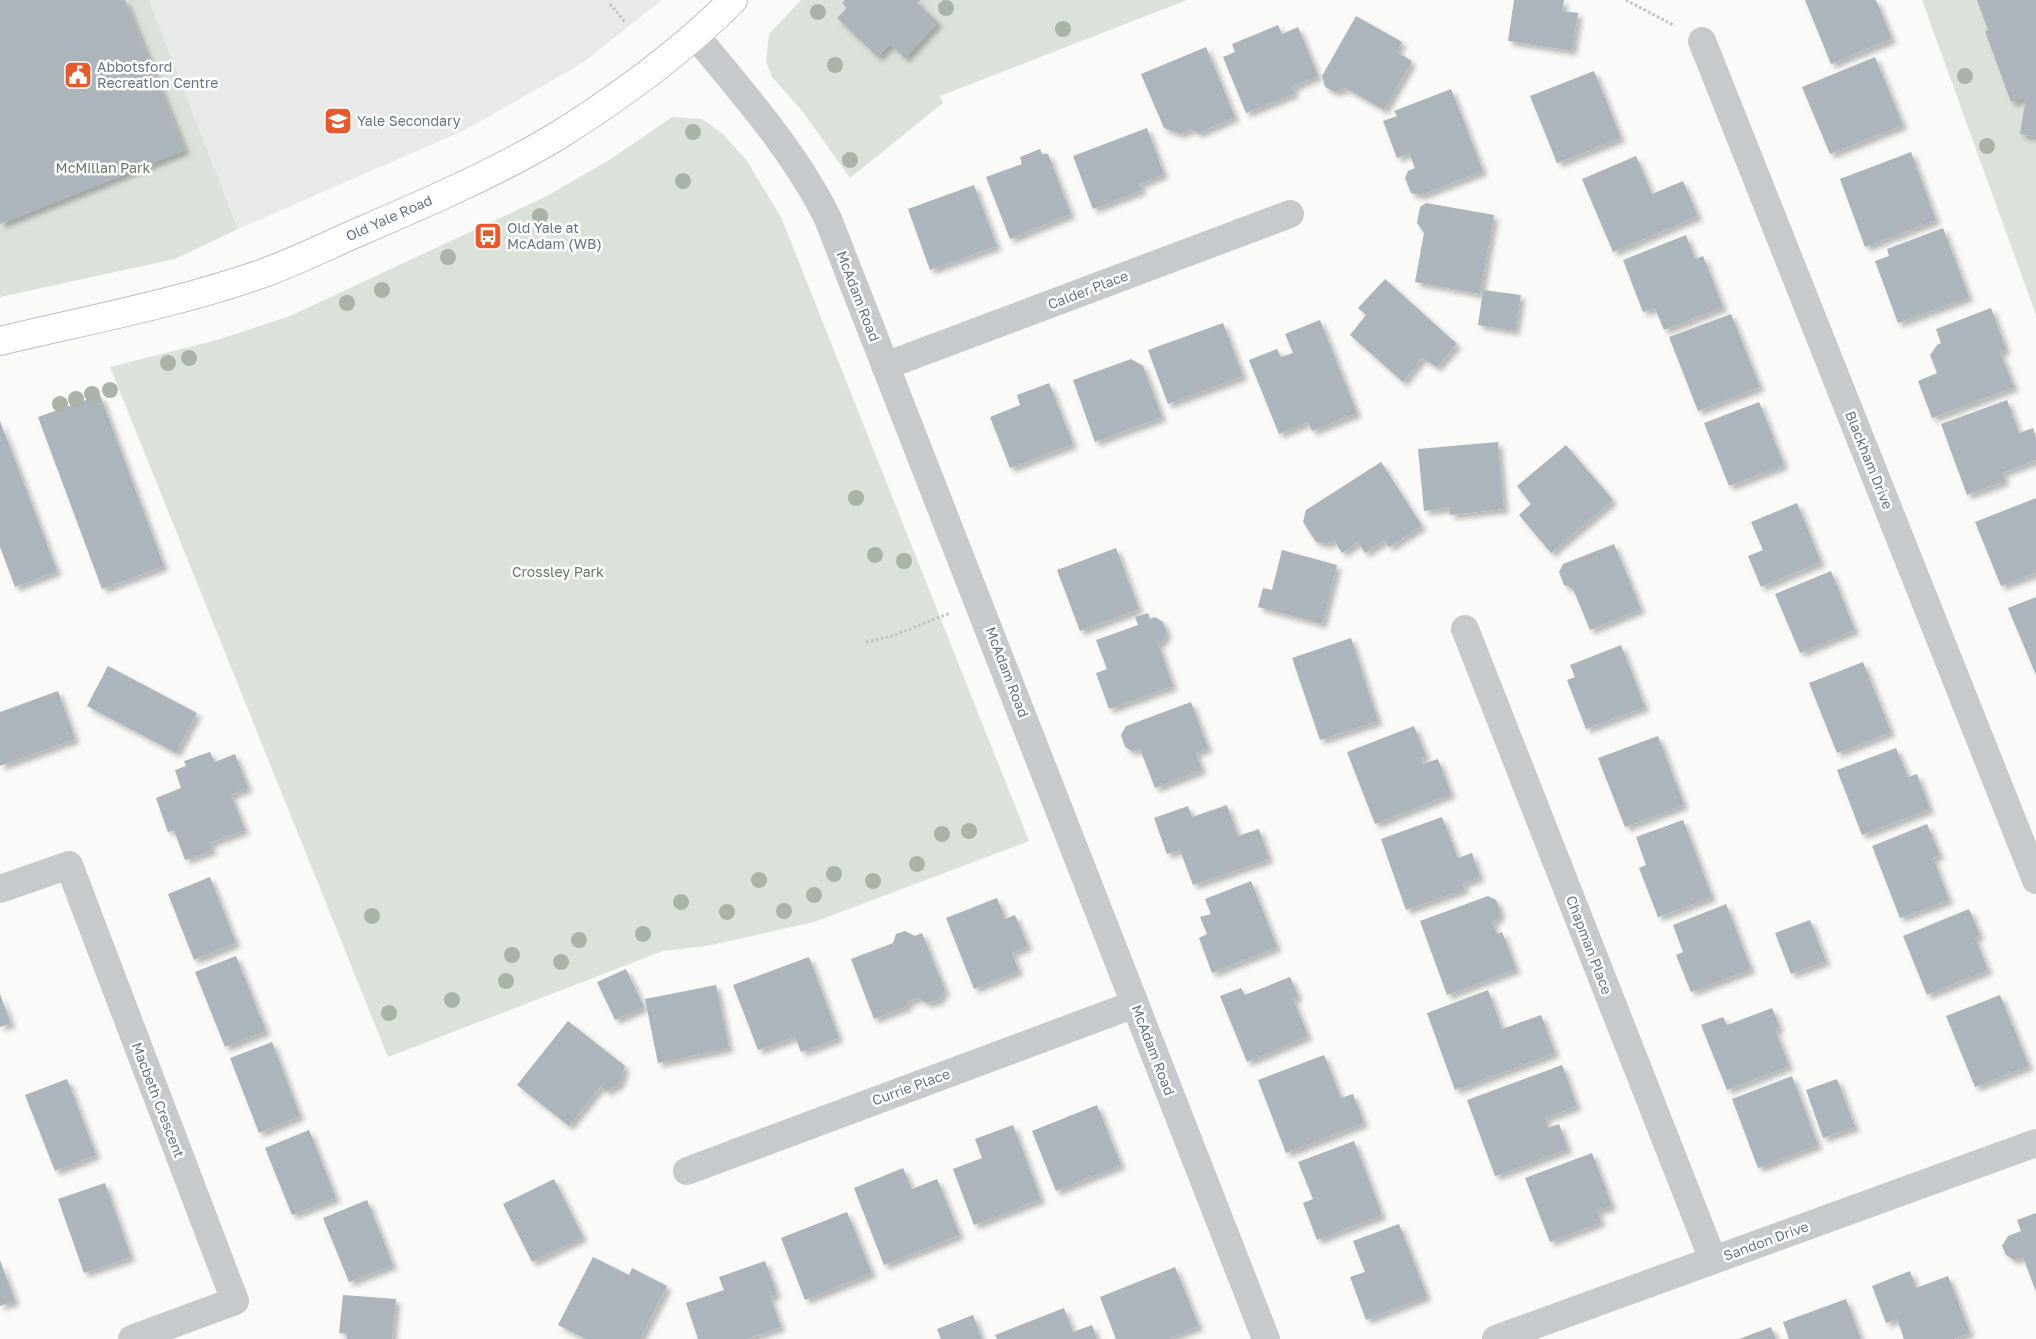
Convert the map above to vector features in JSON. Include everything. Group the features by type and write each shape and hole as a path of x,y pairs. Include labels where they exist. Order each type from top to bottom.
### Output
{"main road":[{"name":"Old Yale Road","path":"0,341 185,297 256,276 412,209 553,138 660,64 733,0"}],"street":[{"name":"McAdam Road","path":"695,35 744,94 817,195 828,219 934,484 1266,1339"},
{"name":"Blackham Drive","path":"1702,40 2036,880"},
{"name":"Calder Place","path":"886,366 1290,214"},
{"name":"Chapman Place","path":"1465,629 1712,1260"},
{"name":"Macbeth Crescent","path":"0,889 69,865 234,1302 132,1339"},
{"name":"Currie Place","path":"687,1171 1135,1004"},
{"name":"Sandon Drive","path":"1496,1339 2036,1143"}],"path":[{"path":"1626,0 1702,40"},
{"path":"610,4 626,23"},
{"path":"866,642 892,636 953,612"}],"shaded area":[{"name":"Yale Secondary","path":"149,0 662,0 581,64 465,130 238,229"}],"green space":[{"name":"McMillan Park","path":"0,0 149,0 238,229 175,259 0,297"},
{"path":"801,0 1187,0 940,96 943,103 850,178 803,112 772,77 766,61 769,34"},
{"path":"1922,0 2036,0 2036,315"},
{"name":"Crossley Park","path":"672,117 702,119 723,134 747,161 781,217 1029,841 814,922 707,946 663,951 388,1057 110,367 217,340 290,316 545,197 611,159"}],"building":[{"name":"Abbotsford Recreation Centre","path":"0,0 125,0 185,150 0,224"},
{"path":"845,0 921,0 917,3 938,22 905,58 890,44 878,57 837,18 847,8 842,3"},
{"path":"1514,0 1564,0 1562,11 1578,13 1572,51 1508,41"},
{"path":"1805,0 1876,0 1892,39 1831,64"},
{"path":"1977,0 2036,0 2036,137 2020,134 2026,97 2011,102 1985,31 1988,30"},
{"path":"1356,16 1402,42 1397,52 1412,61 1384,110 1345,88 1335,92 1325,87 1322,76"},
{"path":"1278,25 1282,34 1298,27 1318,76 1292,87 1295,93 1246,113 1223,57 1235,52 1232,44"},
{"path":"1206,47 1235,117 1199,133 1190,129 1181,134 1164,128 1141,74"},
{"path":"1875,57 1903,125 1830,154 1802,87"},
{"path":"1594,71 1621,138 1557,163 1530,96"},
{"path":"1451,89 1483,171 1421,195 1411,193 1405,178 1408,171 1415,168 1409,153 1397,158 1383,121 1397,116 1394,111"},
{"path":"1147,128 1164,174 1140,184 1142,190 1093,209 1073,156"},
{"path":"1040,149 1042,154 1048,154 1071,214 1010,239 986,177 1022,164 1020,157"},
{"path":"1911,152 1936,220 1865,247 1840,179"},
{"path":"1636,156 1652,194 1683,181 1698,216 1613,252 1582,179"},
{"path":"974,185 997,246 930,270 908,209"},
{"path":"1426,203 1494,215 1480,294 1415,282 1424,233 1417,223 1420,207"},
{"path":"1943,228 1969,297 1898,323 1875,261 1889,256 1887,249"},
{"path":"1686,235 1695,259 1703,256 1723,307 1664,330 1655,308 1643,312 1623,260"},
{"path":"1385,279 1457,344 1437,367 1422,358 1403,382 1350,335 1366,315 1358,308"},
{"path":"1483,290 1521,295 1515,331 1478,325"},
{"path":"1991,308 2006,349 2000,352 2014,387 1932,418 1918,381 1937,373 1930,355 1937,345 1941,343 1936,329"},
{"path":"1731,314 1760,387 1698,411 1669,337"},
{"path":"1320,320 1357,413 1312,431 1308,422 1279,434 1249,360 1277,349 1281,357 1293,353 1285,334"},
{"path":"1223,323 1243,376 1168,404 1148,350"},
{"path":"1131,359 1143,366 1162,417 1095,442 1073,380"},
{"path":"1049,383 1073,444 1010,468 990,417 1020,405 1017,395"},
{"path":"100,395 164,566 102,589 38,417"},
{"path":"2007,400 2019,433 2033,428 2036,438 2036,460 2002,473 2005,481 1967,495 1941,424"},
{"path":"1759,402 1784,465 1729,486 1704,423"},
{"path":"0,421 57,571 15,587 0,547"},
{"path":"1498,442 1504,509 1450,515 1450,508 1424,511 1418,449"},
{"path":"1566,445 1613,500 1551,553 1519,515 1531,504 1517,486"},
{"path":"1381,462 1422,526 1389,547 1385,540 1365,553 1358,542 1342,553 1334,540 1327,544 1316,542 1303,522 1306,510"},
{"path":"2036,498 2036,573 2001,586 1975,522"},
{"path":"1797,503 1821,562 1761,587 1748,556 1763,550 1751,522"},
{"path":"1614,544 1641,609 1590,630 1573,589 1564,585 1559,572 1563,564"},
{"path":"1116,548 1139,609 1080,631 1057,570"},
{"path":"1282,550 1337,565 1322,624 1258,607 1263,588 1272,590"},
{"path":"1831,571 1855,630 1800,653 1775,594"},
{"path":"2036,597 2036,675 2008,608"},
{"path":"1148,613 1150,619 1155,617 1163,622 1167,633 1163,641 1158,643 1173,686 1109,709 1096,673 1107,669 1096,640 1138,625 1135,617"},
{"path":"1351,638 1378,721 1320,740 1292,658"},
{"path":"1621,645 1645,707 1586,729 1567,680 1575,677 1570,665"},
{"path":"1863,662 1891,732 1837,753 1809,683"},
{"path":"108,666 197,713 176,753 87,706"},
{"path":"58,691 75,739 0,766 0,712"},
{"path":"1191,702 1208,748 1196,753 1202,770 1155,788 1140,749 1132,751 1125,747 1121,735 1126,726"},
{"path":"1414,726 1426,756 1421,758 1423,764 1438,759 1451,794 1375,824 1347,752"},
{"path":"1658,736 1684,805 1625,827 1598,758"},
{"path":"1896,748 1908,777 1917,774 1930,809 1862,835 1837,770"},
{"path":"210,752 215,762 235,754 248,788 231,795 245,830 210,843 213,850 185,860 174,830 168,832 156,798 181,788 175,770 186,766 184,761"},
{"path":"1227,805 1238,836 1259,829 1269,859 1193,885 1180,850 1167,854 1154,818 1188,806 1192,817"},
{"path":"1442,817 1458,858 1472,853 1480,877 1462,884 1465,889 1406,910 1381,839"},
{"path":"1683,820 1712,897 1658,917 1639,868 1646,865 1636,837"},
{"path":"1927,824 1940,855 1933,858 1949,900 1900,918 1872,846"},
{"path":"210,877 236,943 194,960 168,894"},
{"path":"1251,881 1277,947 1212,973 1199,938 1207,934 1200,917 1211,914 1205,899"},
{"path":"1488,896 1496,900 1501,912 1497,920 1492,921 1497,934 1502,932 1516,969 1447,995 1420,921"},
{"path":"997,898 1005,919 1015,915 1028,946 1012,953 1019,971 974,989 946,918"},
{"path":"1726,904 1751,969 1691,992 1676,955 1683,952 1673,925"},
{"path":"1969,909 1980,935 1975,938 1988,970 1927,995 1903,936"},
{"path":"1810,920 1826,961 1791,974 1775,933"},
{"path":"905,931 915,936 922,933 945,990 939,1000 927,1003 918,998 907,1002 908,1006 874,1019 851,959 893,943 896,934"},
{"path":"236,956 266,1031 225,1047 195,972"},
{"path":"809,957 839,1038 801,1052 795,1037 758,1050 733,985"},
{"path":"626,969 644,1007 615,1020 597,982"},
{"path":"1290,977 1298,996 1293,999 1308,1036 1247,1062 1220,996 1241,988 1245,995"},
{"path":"716,985 729,1048 658,1063 645,999"},
{"path":"1488,990 1502,1029 1541,1015 1555,1053 1455,1090 1427,1013"},
{"path":"0,994 11,1023 0,1027"},
{"path":"2000,995 2029,1066 1975,1087 1946,1016"},
{"path":"1772,1008 1780,1028 1775,1029 1789,1066 1727,1090 1701,1025 1723,1017 1727,1025"},
{"path":"568,1021 625,1066 618,1085 606,1091 601,1086 569,1126 517,1085"},
{"path":"272,1042 300,1116 259,1133 230,1058"},
{"path":"1324,1055 1341,1098 1353,1094 1364,1123 1286,1153 1258,1080"},
{"path":"1562,1065 1577,1106 1545,1118 1548,1128 1559,1124 1568,1149 1495,1176 1467,1100"},
{"path":"1792,1076 1818,1145 1758,1168 1732,1099"},
{"path":"67,1079 96,1155 55,1171 25,1095"},
{"path":"1837,1079 1855,1127 1823,1138 1806,1090"},
{"path":"1097,1105 1121,1165 1056,1191 1032,1131"},
{"path":"1013,1125 1041,1199 974,1225 953,1169 982,1158 975,1139"},
{"path":"309,1130 336,1198 292,1215 265,1148"},
{"path":"1354,1141 1382,1215 1317,1240 1303,1203 1313,1199 1298,1162"},
{"path":"1592,1153 1612,1206 1597,1211 1601,1222 1550,1242 1525,1178"},
{"path":"903,1168 912,1189 937,1179 960,1235 884,1265 854,1188"},
{"path":"554,1179 583,1237 532,1262 503,1204"},
{"path":"105,1183 131,1257 84,1273 58,1199"},
{"path":"367,1200 393,1265 349,1282 323,1218"},
{"path":"847,1212 872,1273 805,1300 781,1238"},
{"path":"2036,1213 2036,1292 2023,1257 2014,1260 2006,1255 2002,1246 2008,1236 2021,1231 2017,1220"},
{"path":"1399,1224 1427,1296 1366,1320 1350,1277 1365,1272 1353,1241"},
{"path":"593,1257 629,1275 632,1268 667,1286 640,1339 586,1339 558,1325"},
{"path":"0,1260 15,1301 0,1306"},
{"path":"765,1261 777,1294 770,1297 781,1327 747,1339 698,1339 686,1303 724,1290 719,1277"},
{"path":"1175,1267 1199,1326 1171,1339 1116,1339 1100,1297"},
{"path":"1910,1271 1916,1288 1948,1276 1970,1333 1953,1339 1904,1339 1897,1319 1886,1323 1872,1286"},
{"path":"343,1295 396,1299 392,1339 347,1339 347,1334 339,1333"},
{"path":"1846,1299 1861,1339 1789,1339 1783,1322"},
{"path":"1064,1308 1073,1332 1092,1325 1097,1339 997,1339 995,1335"},
{"path":"973,1315 982,1339 941,1339 937,1329"},
{"path":"1771,1327 1776,1339 1739,1339"}],"place":[{"name":"Abbotsford Recreation Centre","path":"78,75"},
{"name":"Yale Secondary","path":"338,121"},
{"name":"Old Yale at McAdam (WB)","path":"488,236"}]}
